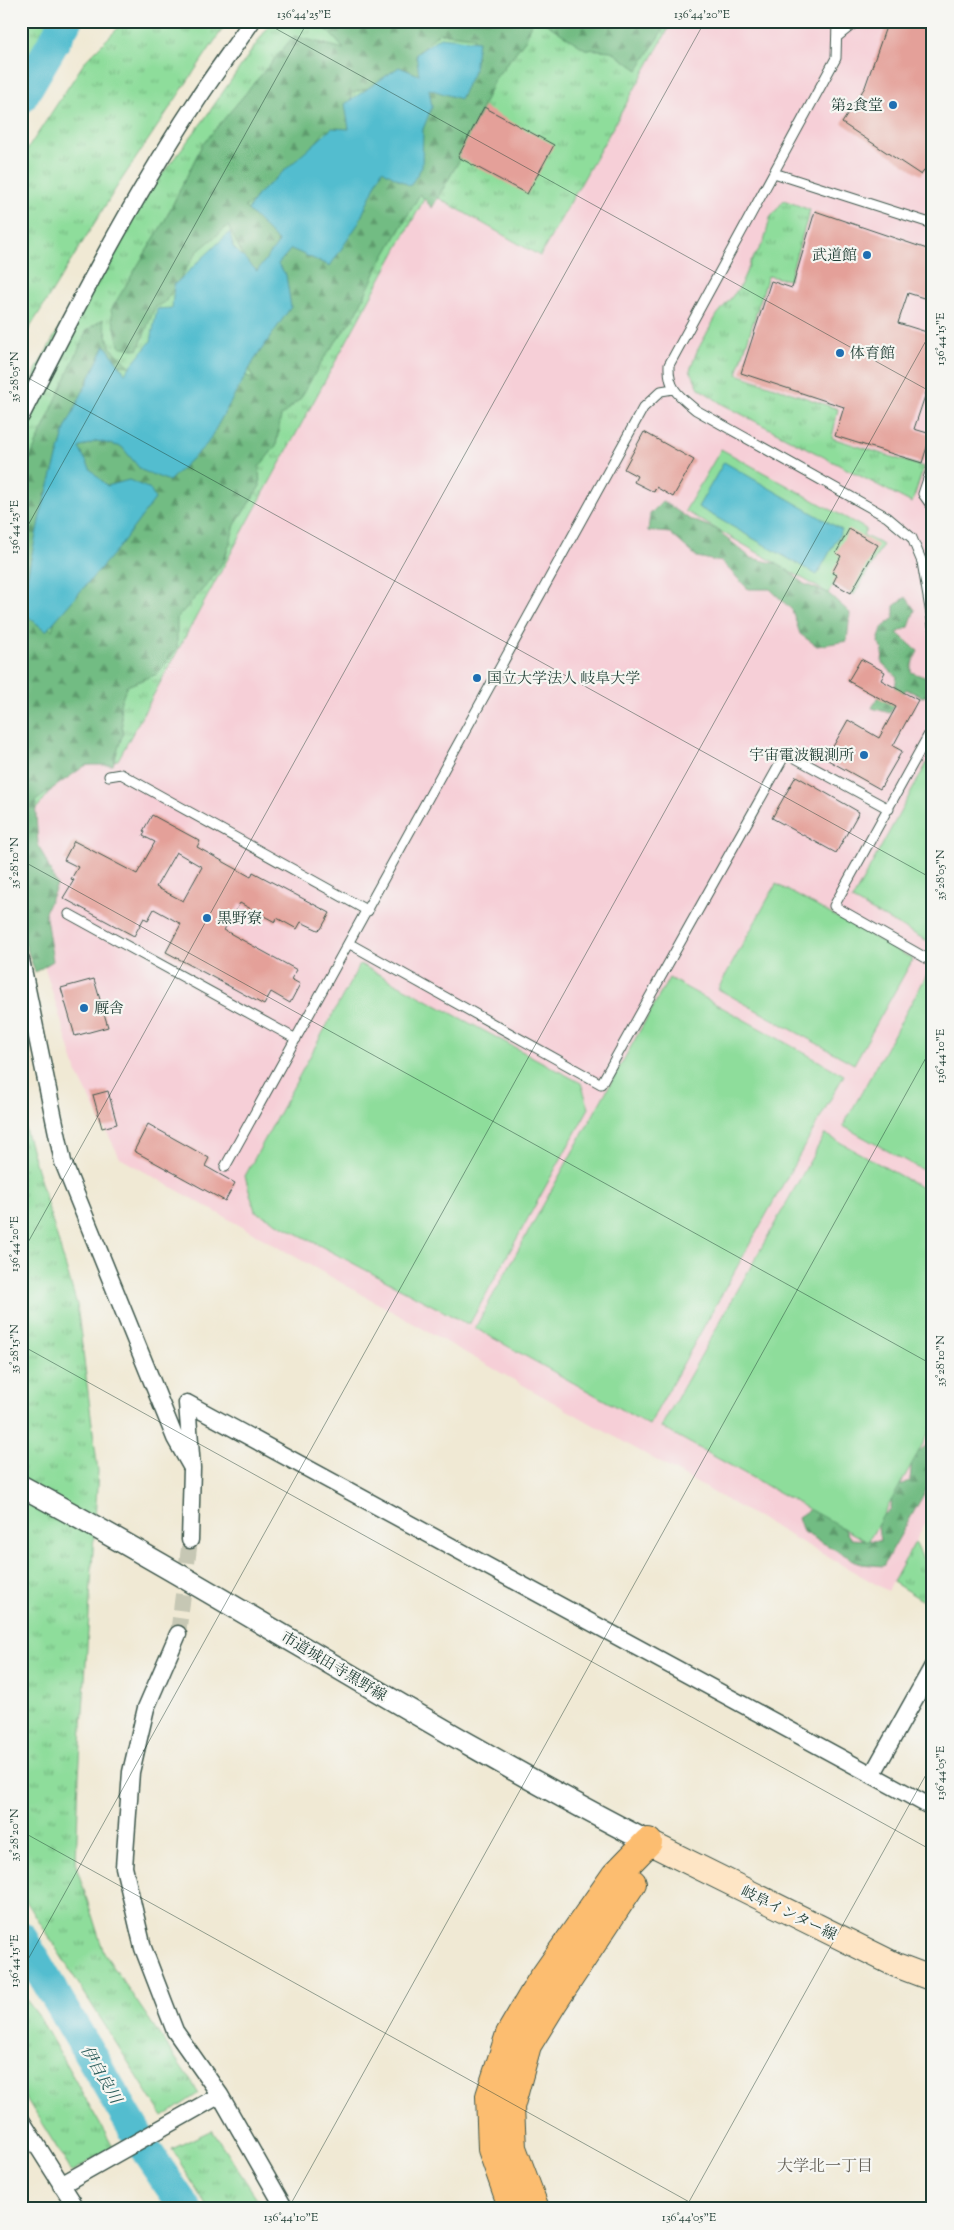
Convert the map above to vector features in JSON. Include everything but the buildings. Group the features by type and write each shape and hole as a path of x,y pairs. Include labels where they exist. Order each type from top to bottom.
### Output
{"highway":[{"path":"513,2209 492,2149 490,2096 510,2034 540,1982 615,1876 648,1842"},
{"path":"535,2209 512,2148 510,2115 510,2107 527,2045 633,1882 648,1842"}],"main road":[{"name":"岐阜インター線","path":"648,1842 887,1960 933,1979"}],"street":[{"path":"21,416 58,344 134,206 193,106 252,21"},
{"path":"21,960 63,1162 175,1438 192,1468"},
{"path":"190,1540 192,1468 187,1403 933,1808"},
{"name":"市道城田寺黒野線","path":"21,1486 101,1529 417,1715 648,1842"},
{"path":"178,1634 146,1708 131,1772 124,1867 143,1948 175,2031 213,2099 285,2209"},
{"path":"872,1775 933,1666"},
{"path":"61,2185 213,2099"},
{"path":"21,2120 77,2209"}],"lane":[{"path":"837,21 836,58 669,365 668,378 673,389 696,410 888,517 912,538 922,562 933,626"},
{"path":"837,37 857,21"},
{"path":"774,173 933,224"},
{"path":"225,1167 350,944 644,408 661,391 673,389"},
{"path":"933,464 923,494 933,508"},
{"path":"933,727 834,906 933,962"},
{"path":"350,944 601,1084 786,753 889,809"},
{"path":"109,776 122,774 368,911"},
{"path":"69,914 296,1039"}],"shaded area":[{"name":"国立大学法人 岐阜大学","path":"286,21 933,21 933,1509 888,1591 120,1158 77,1073 40,952 21,490"}],"green space":[{"path":"21,21 73,21 21,93"},
{"path":"125,21 228,21 118,185 21,342 21,159 86,60"},
{"path":"272,21 673,21 540,256 428,192 118,760 68,769 33,813 21,807 21,425 36,370 98,257 203,121"},
{"path":"319,21 532,21 526,39 494,80 459,161 432,208 420,194 377,269 356,314 322,361 300,399 281,416 276,446 259,467 260,486 235,525 225,559 210,581 177,618 177,649 157,674 127,686 120,704 123,733 113,765 86,765 35,801 38,844 57,885 45,912 53,961 35,972 21,932 21,478 87,330 103,319 110,347 130,366 110,364 102,353 60,447 41,538 43,579 34,576 30,594 31,615 52,630 56,616 56,604 71,593 85,574 105,556 109,540 117,522 139,519 138,512 150,505 143,491 95,484 77,460 76,437 127,439 137,462 169,478 189,452 197,429 213,417 215,392 231,368 253,379 243,350 282,305 270,273 288,247 310,250 325,258 384,162 413,174 418,110 427,86 446,91 444,81 466,78 474,37 439,33 416,54 424,64 422,79 388,83 351,93 355,123 346,135 326,130 278,189 244,207 279,235 274,260 253,276 228,226 197,252 165,302 155,307 138,350 119,346 111,310 165,220 202,145 294,36 344,49"},
{"path":"542,21 668,21 638,70 611,51 585,49"},
{"path":"784,200 810,210 789,280 768,276 737,374 838,409 832,438 924,467 912,503 722,404 699,388 690,370 697,351 717,315 739,288 751,261 764,242 770,218"},
{"path":"721,449 866,529 863,535 883,545 854,595 835,583 828,593 685,511"},
{"path":"663,501 689,519 716,529 751,558 782,565 804,584 828,593 850,613 847,641 817,646 800,634 792,610 770,589 748,589 722,562 697,557 670,533 648,531 650,514"},
{"path":"906,597 915,610 909,627 897,633 918,651 911,666 911,672 927,678 931,695 922,697 906,689 890,713 872,708 878,696 894,692 897,677 882,663 883,650 878,642 882,628 894,618 894,606"},
{"path":"933,752 933,944 852,900"},
{"path":"776,884 913,959 854,1064 718,989"},
{"path":"360,964 581,1083 589,1108 469,1325 255,1211 245,1176"},
{"path":"930,969 933,970 933,1176 843,1126"},
{"path":"669,978 844,1075 649,1425 475,1328"},
{"path":"21,1115 77,1305 98,1471 79,1776 76,1865 104,1953 199,2093 163,2117 21,1893"},
{"path":"825,1134 933,1194 933,1426 868,1542 661,1427"},
{"path":"933,1419 933,1478 883,1566 861,1564 803,1532 798,1517 813,1507 837,1519 851,1539 880,1541 877,1519 891,1510 892,1489 910,1481 912,1457 932,1441 930,1420"},
{"path":"915,1542 926,1565 933,1568 933,1607 893,1582"},
{"path":"21,1993 38,2015 113,2147 72,2172 21,2090"},
{"path":"212,2130 264,2209 208,2209 172,2149"}],"water":[{"path":"440,37 478,41 474,70 460,99 429,89 432,107 423,129 422,167 410,186 382,170 358,224 330,266 291,249 278,264 286,275 291,307 255,359 207,444 169,481 141,470 122,447 97,441 79,448 91,470 107,486 129,480 150,489 155,499 119,547 46,631 26,615 27,578 40,516 65,429 105,345 125,373 151,341 157,309 172,308 174,285 230,232 233,247 257,271 279,242 248,210 257,195 332,128 349,129 345,104 399,67 419,75 416,54"},
{"path":"724,462 842,530 817,575 698,507"}],"waterway":[{"name":"伊自良川","path":"21,98 66,21"},
{"name":"伊自良川","path":"21,1937 149,2155 186,2209"}],"tunnel":[{"path":"178,1634 190,1540"}],"place":[{"name":"第2食堂","path":"893,105"},
{"name":"武道館","path":"867,255"},
{"name":"体育館","path":"840,353"},
{"name":"国立大学法人 岐阜大学","path":"477,678"},
{"name":"宇宙電波観測所","path":"864,755"},
{"name":"黒野寮","path":"207,918"},
{"name":"厩舎","path":"84,1008"}],"district":[{"name":"大学北一丁目","path":"825,2165"}]}
